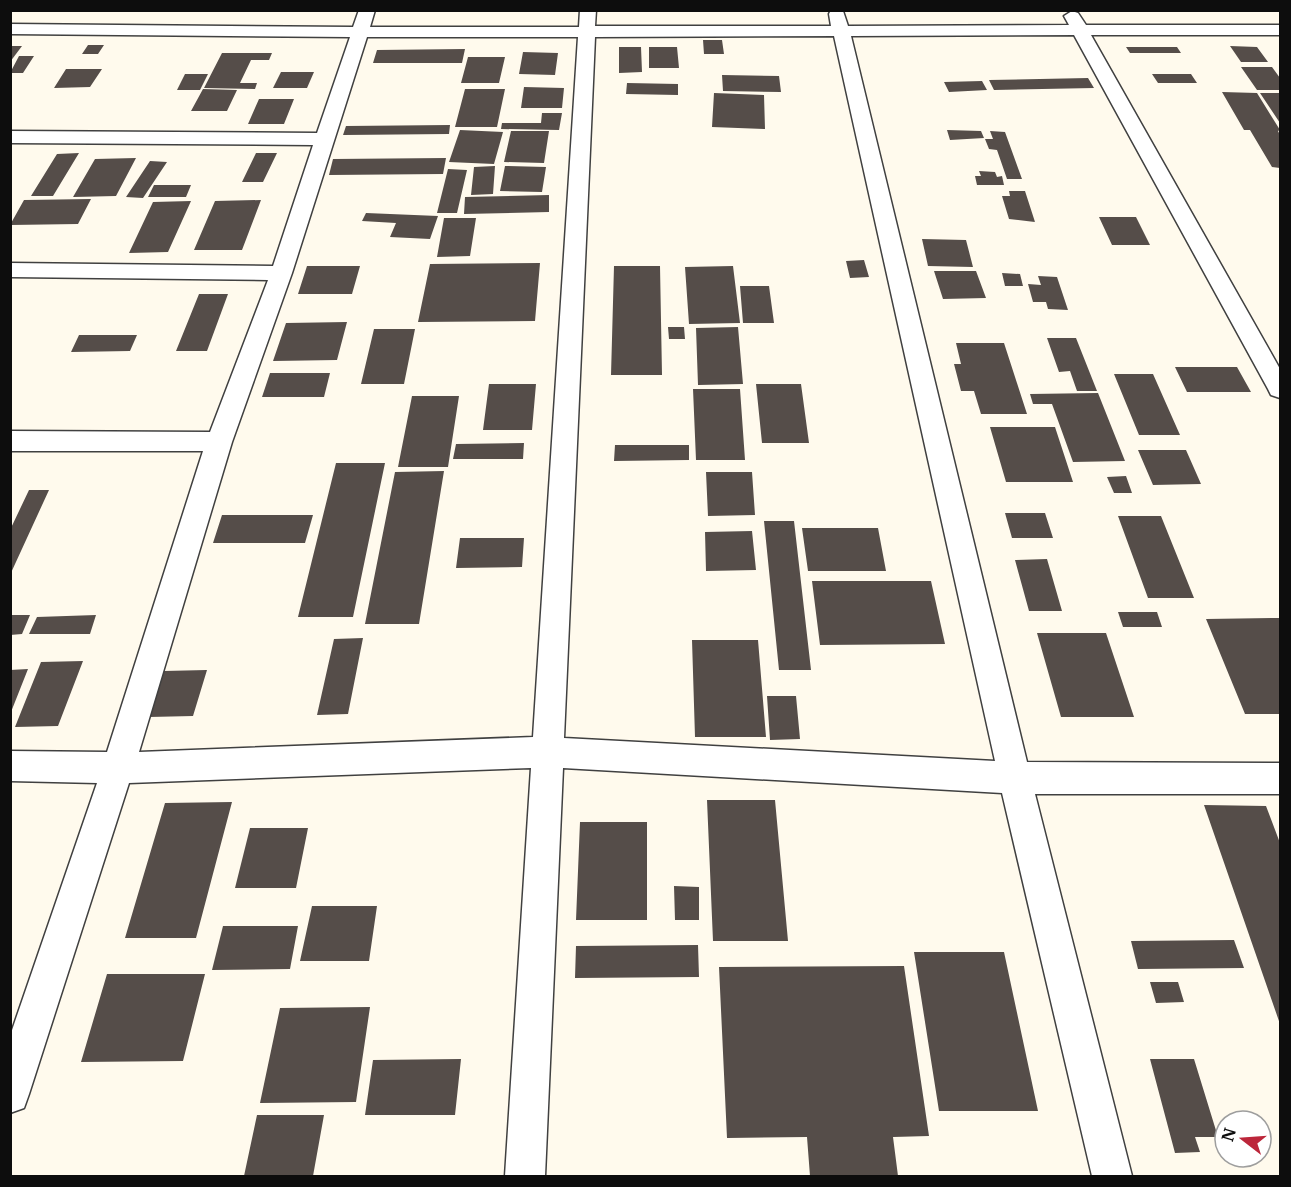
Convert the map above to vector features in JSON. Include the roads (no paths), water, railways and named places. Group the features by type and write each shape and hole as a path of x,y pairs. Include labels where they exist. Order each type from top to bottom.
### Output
{"street":[{"path":"101,30 115,10"},
{"path":"1069,10 1281,389"},
{"path":"525,1176 588,20"},
{"path":"10,29 101,30 363,21 839,20 1079,30 1281,30"},
{"path":"839,20 1015,777 1112,1176"},
{"path":"10,1094 118,768 219,442 281,273 363,21"},
{"path":"10,137 325,139"},
{"path":"10,270 281,273"},
{"path":"10,441 219,442"},
{"path":"10,766 118,768 548,753 1015,777 1281,778"}]}
